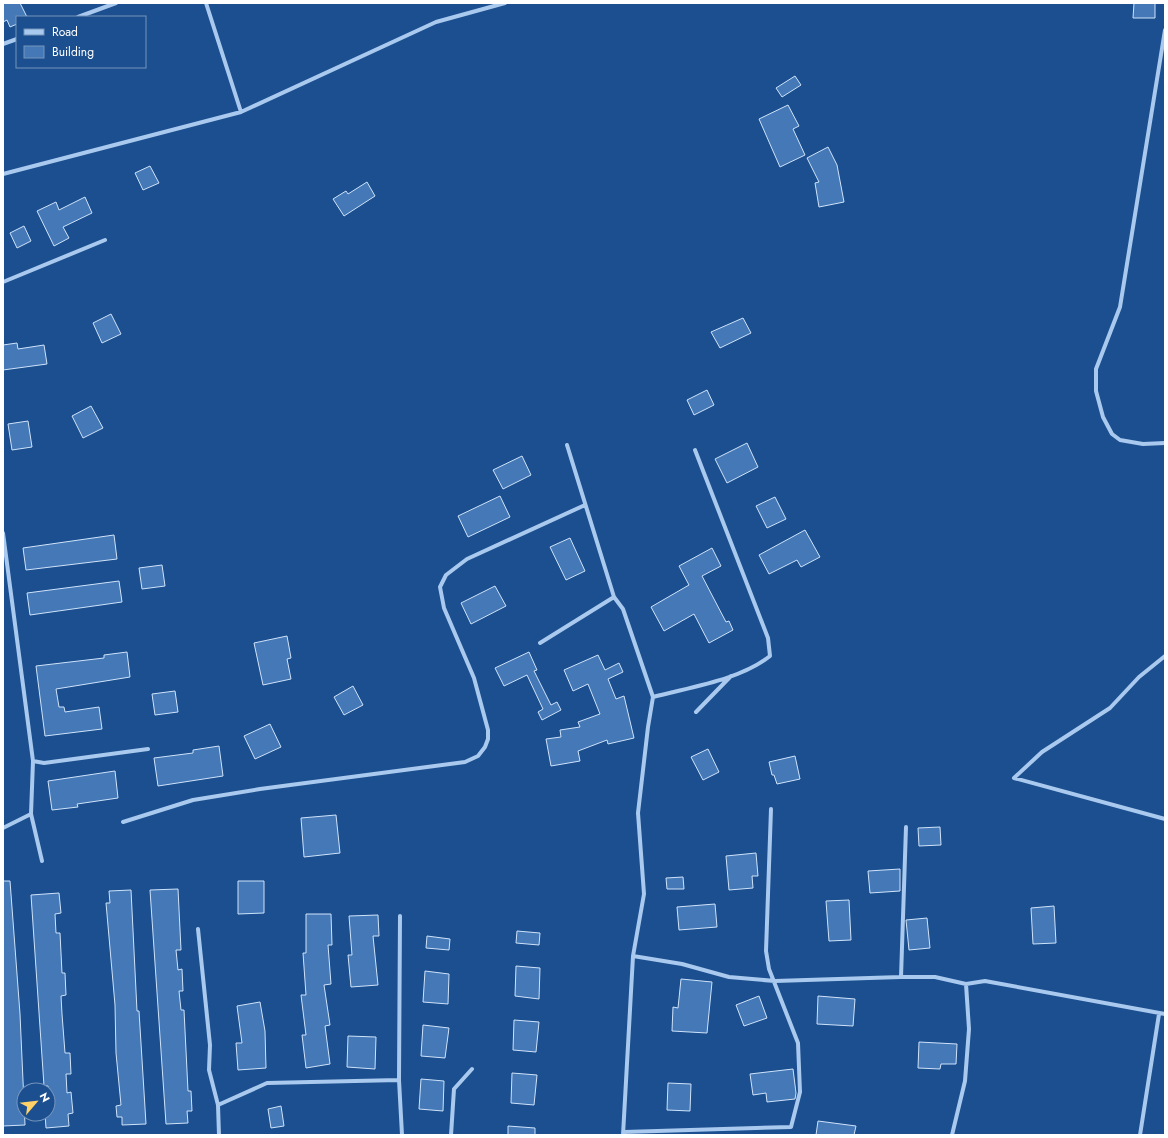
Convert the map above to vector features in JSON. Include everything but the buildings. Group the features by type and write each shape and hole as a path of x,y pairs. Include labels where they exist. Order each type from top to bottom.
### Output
{"street":[{"path":"81,16 116,3"},
{"path":"206,3 240,112"},
{"path":"3,174 240,112 436,22 505,3"},
{"path":"1165,30 1120,307 1096,369 1096,391 1103,417 1112,434 1120,440 1136,443 1165,443"},
{"path":"3,44 16,39"},
{"path":"3,282 105,240"},
{"path":"567,445 614,597 623,609 653,697 648,726 638,813 644,894 633,956 624,1133 790,1127 800,1092 798,1042 775,981 768,969 766,951 771,809"},
{"path":"653,697 732,676 758,665 770,656 768,638 695,450"},
{"path":"123,822 193,800 260,789 465,762 478,756 486,747 488,730 474,678 444,608 440,587 446,575 467,559 585,505"},
{"path":"3,533 33,761 31,814 42,861"},
{"path":"540,642 614,597"},
{"path":"1165,656 1140,677 1110,708 1042,752 1014,778 1165,819"},
{"path":"696,712 732,676"},
{"path":"33,761 44,763 148,749"},
{"path":"3,828 31,814"},
{"path":"901,977 906,827"},
{"path":"400,916 399,1080 402,1135"},
{"path":"198,929 210,1045 209,1070 218,1105 219,1135"},
{"path":"633,956 682,964 729,977 775,981 901,977 935,977 966,984 985,981 1165,1014"},
{"path":"952,1135 965,1081 969,1030 966,984"},
{"path":"1140,1135 1159,1014"},
{"path":"451,1135 454,1089 472,1069"},
{"path":"218,1105 267,1083 399,1080"}]}
